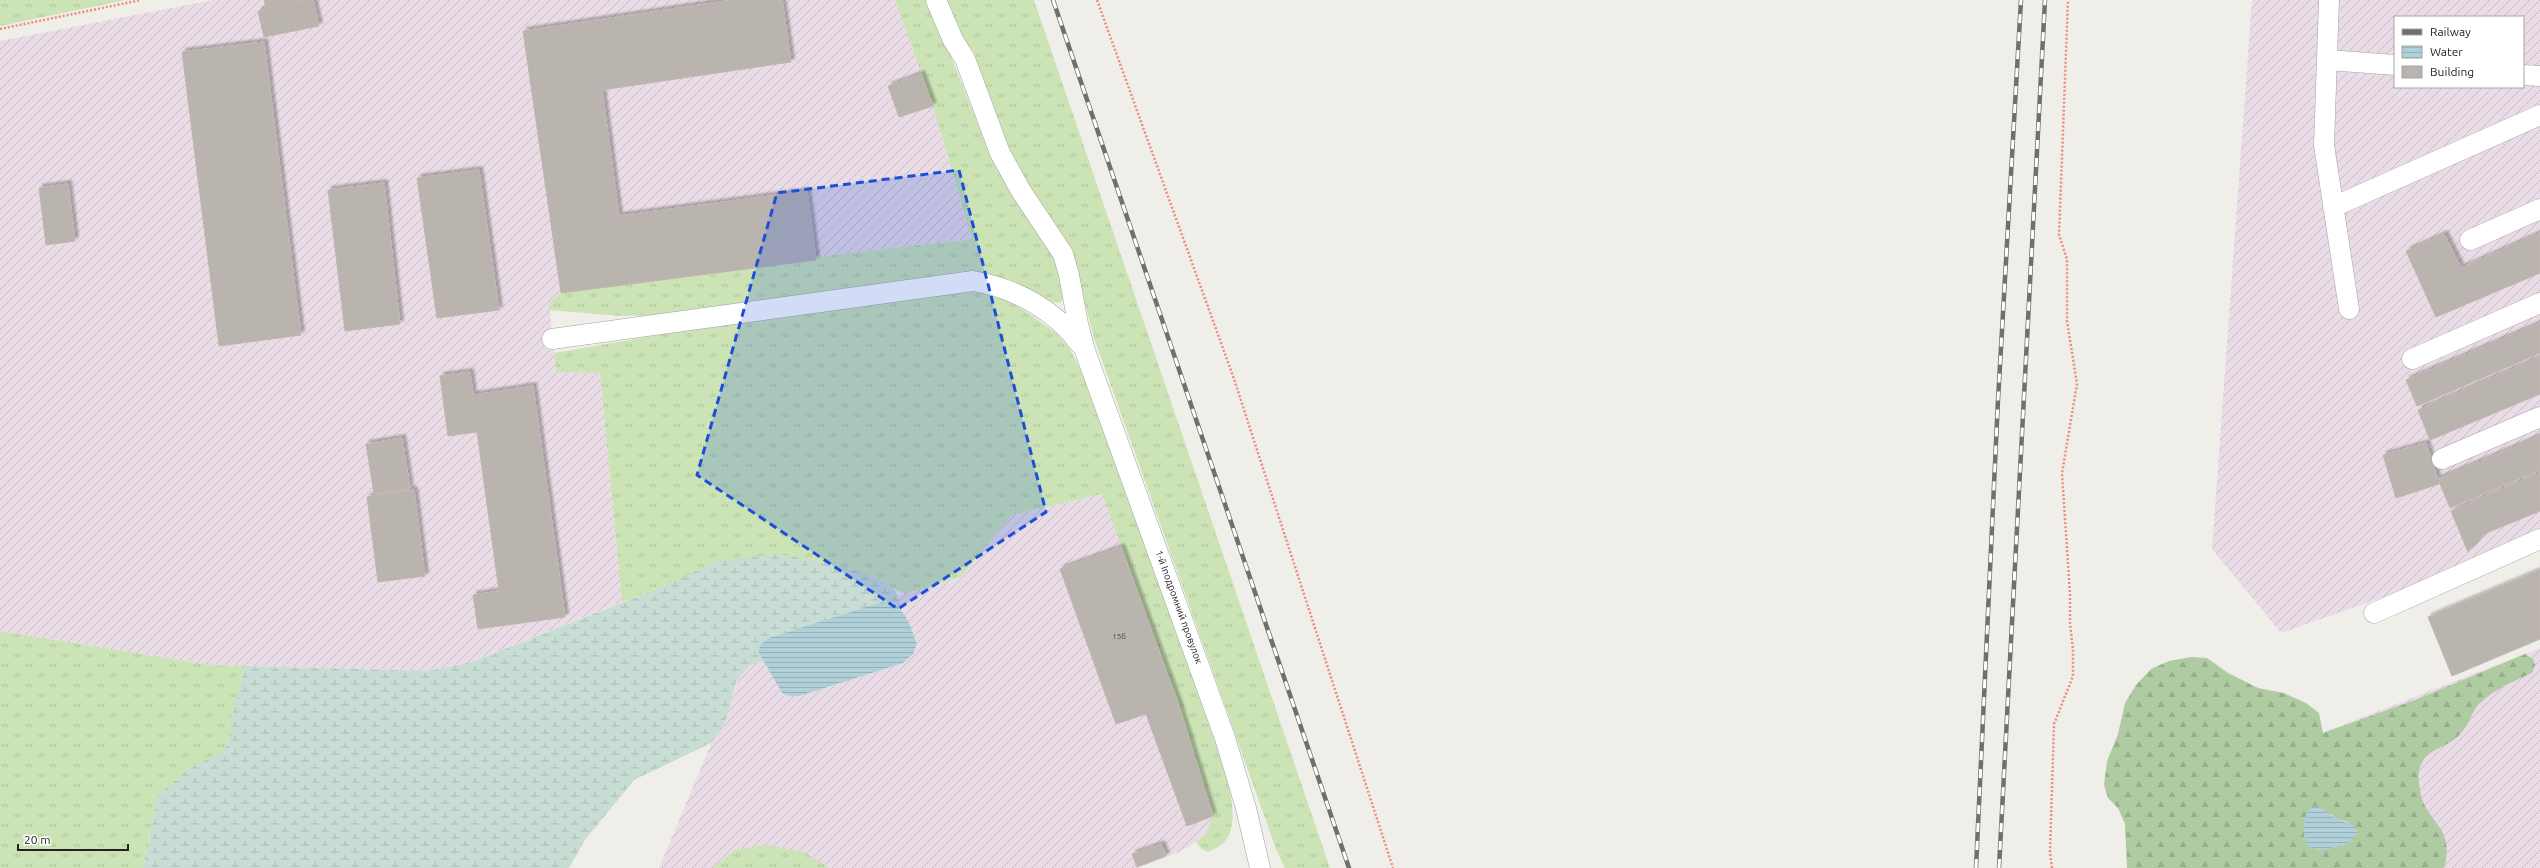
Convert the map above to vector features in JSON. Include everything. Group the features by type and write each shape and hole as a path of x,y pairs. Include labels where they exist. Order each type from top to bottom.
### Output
{"lane":[{"path":"936,0 953,40 965,59 1000,153 1021,191 1063,254 1070,274 1078,324 1085,351"},
{"path":"2329,0 2324,145 2349,309"},
{"path":"2328,60 2394,65"},
{"path":"2524,75 2540,76"},
{"path":"2333,207 2540,115"},
{"path":"2470,240 2540,209"},
{"path":"552,339 973,281 996,285 1017,293 1067,327 1085,351"},
{"path":"2412,359 2540,303"},
{"name":"1-й Іподромний провулок","path":"1085,351 1098,381 1225,738 1244,801 1260,868"},
{"path":"2442,459 2540,417"},
{"path":"2374,613 2540,539"}],"path":[{"path":"0,30 141,0"},
{"path":"1097,0 1233,376 1393,868"},
{"path":"2052,868 2050,852 2054,724 2073,676 2069,563 2062,473 2077,384 2067,321 2067,259 2059,235 2068,0"}],"highlighted area":[{"path":"959,170 1046,512 898,609 697,475 777,193"}],"shaded area":[{"path":"213,0 895,0 933,106 972,239 816,257 816,260 549,302 556,372 600,373 622,602 472,662 429,671 210,665 0,631 0,41"},
{"path":"2252,0 2540,0 2540,542 2281,633 2212,549"},
{"path":"1102,494 1178,703 1213,816 1206,833 1196,842 1179,852 1137,868 659,868 759,630 905,594 961,577 1012,515"},
{"path":"2540,648 2540,868 2218,868 2322,733"}],"green space":[{"path":"0,0 126,0 0,26"},
{"path":"895,0 929,0 989,153 1052,248 1060,272 1064,298 1059,303 1047,300 1009,280 969,272 657,315 620,316 549,310 549,303 561,293 816,260 816,257 972,239 933,106"},
{"path":"943,0 1034,0 1330,868 1285,868 1276,849 1094,338 1073,257 1066,240 1015,165 973,50 960,38"},
{"path":"972,289 993,293 1018,306 1056,333 1069,348 1083,373 1225,772 1231,797 1232,809 1230,832 1229,836 1224,842 1208,852 1201,849 1196,842 1206,833 1213,816 1178,703 1102,494 1012,515 961,577 905,594 870,577 664,586 622,602 600,373 556,372 554,353 721,324"},
{"path":"776,554 838,566 871,576 884,582 895,590 903,611 894,603 882,602 769,638 761,644 758,651 764,661 749,665 736,682 725,722 711,743 634,780 585,840 569,868 143,868 158,795 191,767 222,752 231,736 231,720 245,666 429,671 472,662 664,586 717,561"},
{"path":"0,631 210,665 245,666 231,720 231,736 222,752 191,767 158,795 143,868 0,868"},
{"path":"2525,654 2533,659 2535,665 2532,673 2501,688 2480,703 2460,734 2452,741 2428,755 2422,762 2419,773 2420,790 2423,801 2443,833 2446,842 2447,854 2444,868 2127,868 2125,824 2118,808 2108,798 2104,785 2107,761 2118,734 2125,703 2136,685 2151,669 2169,661 2191,657 2207,658 2228,673 2258,688 2284,693 2306,703 2319,713 2323,733 2415,700","holes":["2331,814 2337,819 2349,822 2345,845 2320,850 2304,838 2305,817"]},
{"path":"765,845 804,852 829,868 713,868 735,850"}],"water":[{"path":"882,602 896,607 906,616 917,644 913,654 903,663 799,696 790,696 782,693 758,651 761,644 769,638"},
{"path":"2314,806 2324,810 2337,819 2356,827 2358,834 2345,845 2320,850 2310,847 2305,839 2304,829 2308,810"}],"building":[{"path":"264,0 309,0 266,9"},
{"path":"313,0 319,26 264,37 258,11"},
{"path":"733,0 782,0 791,62 602,90 619,216 807,191 816,260 561,293 523,31"},
{"path":"264,42 301,335 219,346 182,52"},
{"path":"921,74 933,106 899,117 888,86"},
{"path":"479,170 499,310 437,318 417,178"},
{"path":"384,183 400,324 345,331 328,190"},
{"path":"68,184 75,241 46,245 39,188"},
{"path":"2540,233 2540,273 2436,317 2406,251 2444,234 2461,268"},
{"path":"2540,323 2540,353 2417,406 2406,380"},
{"path":"2540,357 2540,394 2430,440 2418,410"},
{"path":"470,372 473,395 533,386 565,617 478,629 473,595 499,591 477,432 448,436 440,376"},
{"path":"2540,436 2540,470 2450,508 2438,479"},
{"path":"402,438 410,489 374,494 366,444"},
{"path":"2426,443 2439,484 2396,498 2383,455"},
{"path":"2540,473 2540,511 2484,534 2468,552 2451,511"},
{"path":"414,490 425,576 378,582 367,497"},
{"path":"1121,547 1178,703 1213,816 1187,826 1146,714 1116,724 1060,569"},
{"path":"2540,570 2540,639 2452,676 2428,617"},
{"path":"1161,844 1166,856 1137,867 1132,854"}],"railway":[{"path":"1053,0 1349,868"},
{"path":"1976,868 1998,400 2021,0"},
{"path":"1999,868 2045,0"}]}
